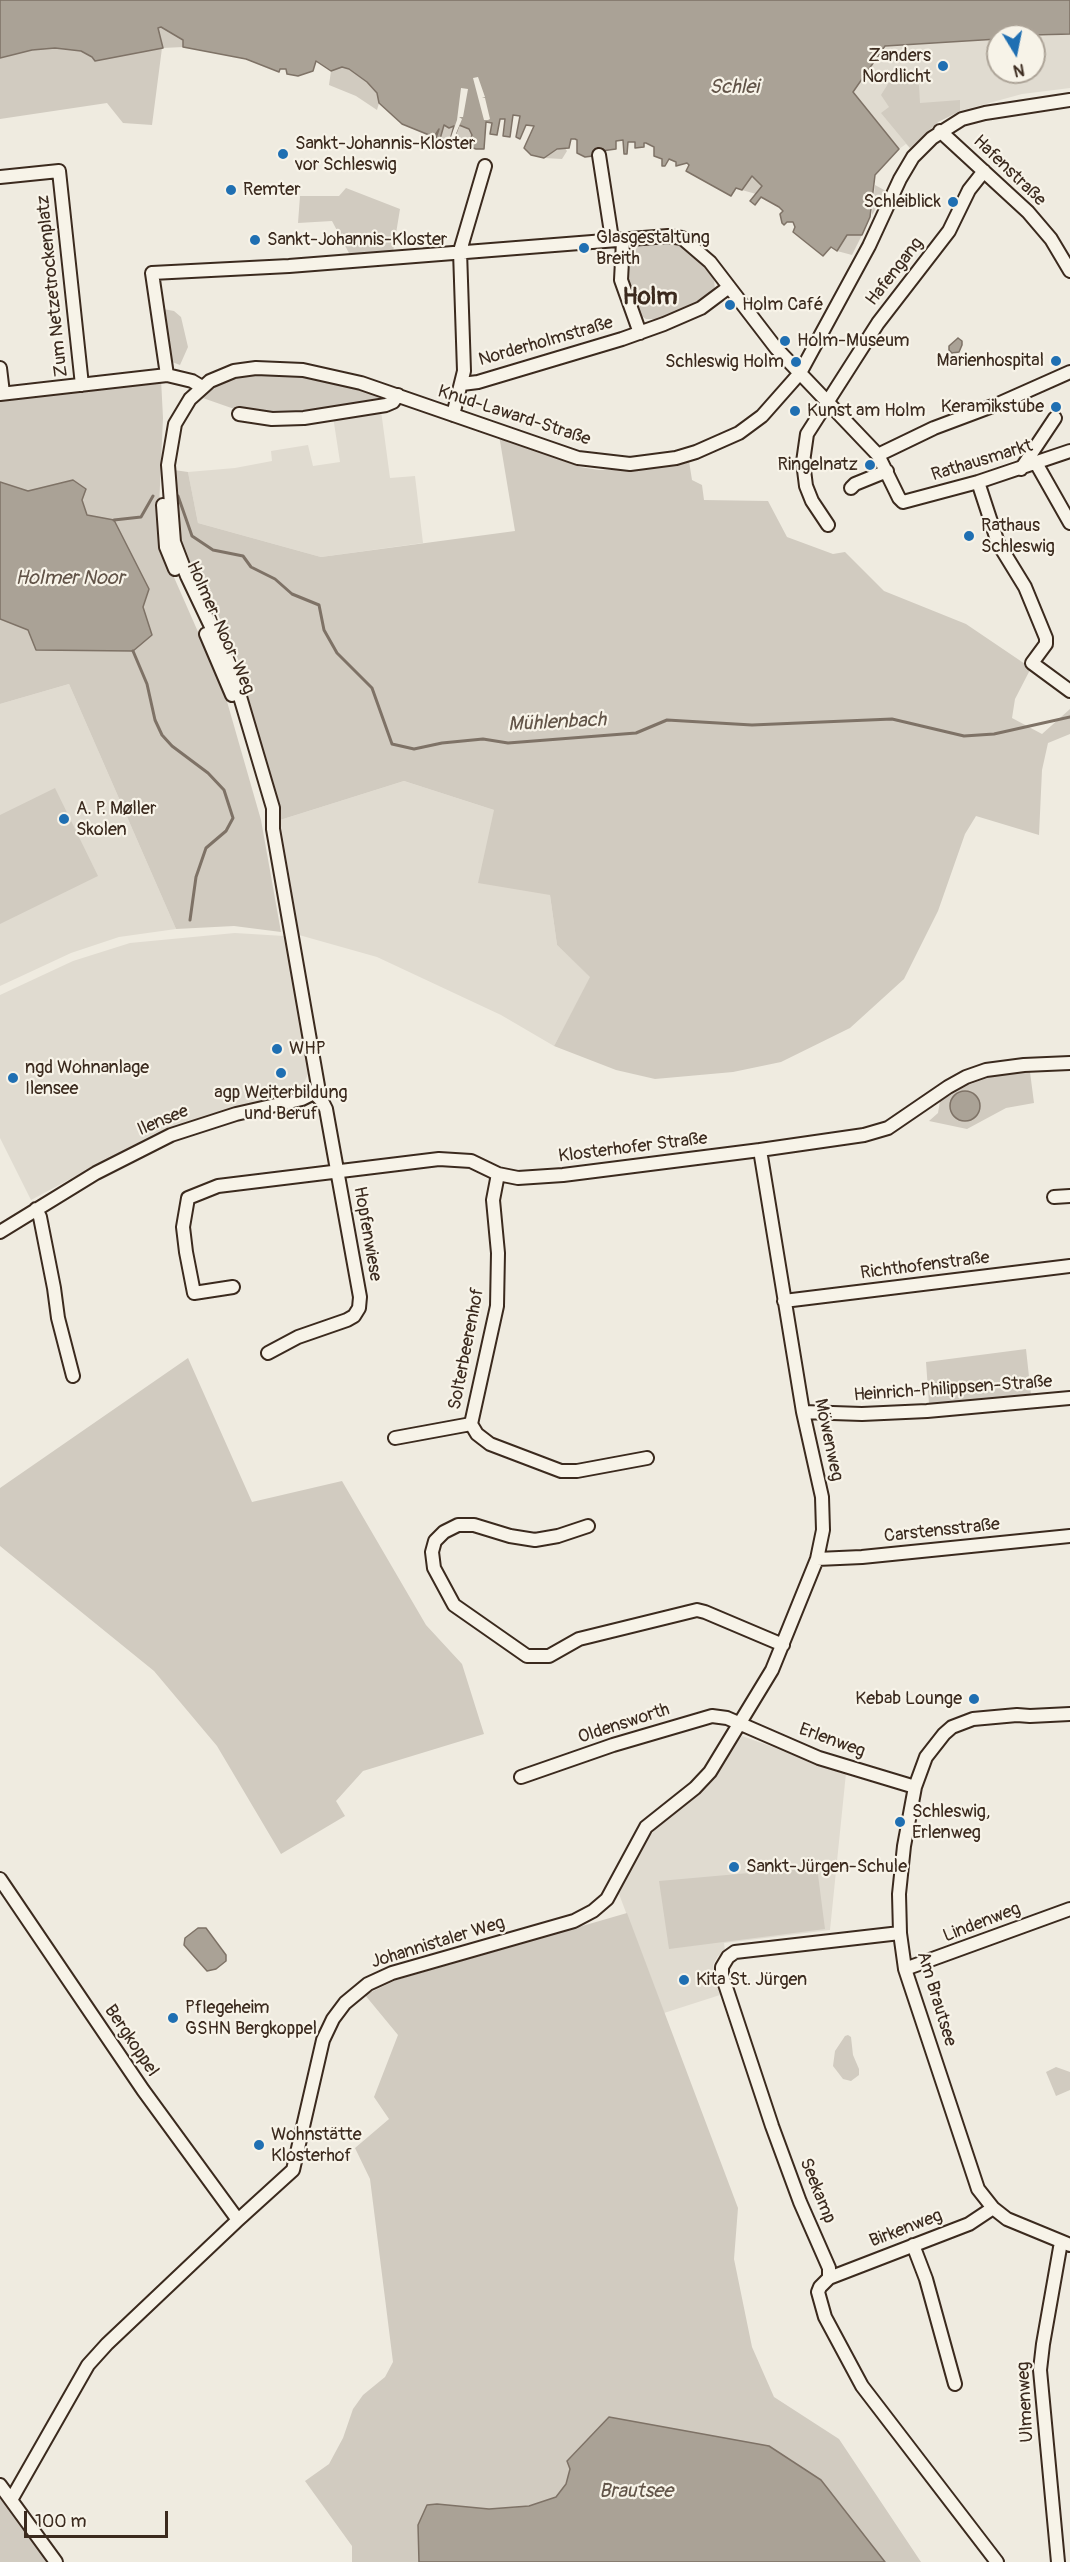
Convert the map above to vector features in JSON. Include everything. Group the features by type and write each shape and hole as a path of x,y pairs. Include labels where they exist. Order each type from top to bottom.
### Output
{"street":[{"name":"Knud-Laward-Straße","path":"202,387 218,377 245,368 281,368 324,373 398,395 578,458 606,463 654,462 696,452 739,433 774,404 800,374 869,246 913,157 940,131 962,119 985,113 1070,100"},
{"name":"Hafenstraße","path":"940,131 1028,212 1051,239 1070,271"},
{"path":"599,155 617,240 621,280 640,333"},
{"path":"453,415 464,371 460,251 485,166"},
{"name":"Zum Netzetrockenplatz","path":"0,177 59,171 82,385"},
{"name":"Hafengang","path":"828,525 812,501 806,486 803,462 807,434 878,323 949,231 969,190 984,171"},
{"path":"167,375 152,273 290,266 668,236 682,238 710,262 776,348 878,455 887,471 855,484 851,488"},
{"name":"Norderholmstraße","path":"462,384 478,382 640,333 701,308 729,287"},
{"path":"0,368 1,393 167,375 192,381 202,387"},
{"path":"878,455 934,428 1070,372"},
{"name":"Holmer-Noor-Weg","path":"202,387 190,399 175,424 172,435 168,478 163,491 166,547 231,690 264,806 272,825 319,1078 314,1093"},
{"path":"239,414 272,419 303,418 386,405 393,402 398,395"},
{"path":"1021,468 1055,418"},
{"name":"Rathausmarkt","path":"887,471 903,502 978,482 1070,451"},
{"path":"1036,463 1070,524"},
{"path":"978,482 998,543 1024,587 1046,638 1046,645 1032,663 1070,691"},
{"name":"Klosterhofer Straße","path":"233,1287 194,1293 183,1227 188,1198 218,1186 439,1159 471,1161 498,1174 518,1178 563,1175 864,1135 888,1128 948,1087 986,1070 1024,1065 1070,1063"},
{"path":"314,1093 324,1104 337,1171"},
{"name":"Ilensee","path":"0,1232 96,1173 171,1135 236,1114 302,1099 314,1093"},
{"name":"Möwenweg","path":"740,1723 772,1670 783,1645 817,1559 823,1530 822,1497 803,1412 760,1150"},
{"name":"Hopfenwiese","path":"268,1353 298,1337 347,1320 354,1316 359,1308 360,1297 337,1171"},
{"name":"Solterbeerenhof","path":"498,1174 492,1200 498,1253 497,1306 471,1424 477,1434 490,1444 561,1471 577,1471 647,1458"},
{"path":"1054,1197 1070,1196"},
{"path":"36,1209 40,1217 58,1318 73,1376"},
{"name":"Richthofenstraße","path":"784,1301 1070,1266"},
{"name":"Heinrich-Philippsen-Straße","path":"803,1412 862,1414 916,1412 1070,1398"},
{"name":"Solterbeerenhof","path":"395,1438 471,1424"},
{"path":"588,1526 558,1536 535,1540 510,1536 474,1525 458,1525 444,1532 435,1541 432,1552 434,1568 454,1605 527,1656 549,1656 579,1639 697,1610 783,1645"},
{"name":"Carstensstraße","path":"817,1559 862,1557 1070,1536"},
{"name":"Am Brautsee","path":"1065,2244 1007,2219 993,2208 978,2189 905,1969 900,1933 899,1894 904,1845 915,1787 926,1758 944,1734 964,1721 1010,1715 1070,1714"},
{"name":"Oldensworth","path":"521,1777 613,1745 712,1716 740,1723"},
{"name":"Erlenweg","path":"740,1723 819,1758 915,1787"},
{"name":"Johannistaler Weg","path":"11,2500 88,2365 107,2344 293,2170 323,2040 333,2019 356,1992 392,1973 574,1921 593,1911 607,1899 646,1827 695,1788 710,1772 740,1723"},
{"name":"Bergkoppel","path":"0,1879 143,2090 238,2220"},
{"name":"Lindenweg","path":"905,1969 1070,1909"},
{"name":"Seekamp","path":"829,2278 829,2268 800,2202 772,2126 722,1975 722,1967 728,1957 735,1952 900,1933"},
{"name":"Birkenweg","path":"829,2278 969,2224 993,2208"},
{"name":"Ulmenweg","path":"1058,2562 1040,2370 1042,2344 1065,2244"},
{"path":"913,2245 926,2279 955,2384"},
{"path":"829,2278 819,2287 820,2302 837,2342 861,2386 997,2562"},
{"path":"0,2485 56,2562"}],"shaded area":[{"path":"161,27 183,40 183,47 163,48 158,28"},
{"path":"1070,34 1070,88 1022,94 960,111 938,122 910,148 906,144 899,149 853,92 885,46 986,40 986,84 1046,84 1046,36"},
{"path":"55,48 81,51 95,61 162,48 152,125 123,123 107,103 0,119 0,58 32,50"},
{"path":"342,67 349,69 367,82 377,93 379,103 377,110 356,96 329,85 331,71"},
{"path":"893,76 904,83 908,78 919,85 920,103 960,100 960,111 938,122 910,148 881,113 889,107 881,95"},
{"path":"443,125 454,126 450,140 440,139"},
{"path":"458,125 469,128 472,134 468,146 453,141"},
{"path":"564,147 567,151 562,159 544,158 546,154"},
{"path":"752,176 763,186 756,194 742,190"},
{"path":"875,185 886,191 872,215 872,212"},
{"path":"346,188 400,209 393,252 350,255 332,221 298,223 300,196 339,196"},
{"path":"847,235 862,235 852,255 837,251"},
{"path":"670,241 683,246 703,262 714,277 715,292 700,303 664,319 646,319 637,313 626,276 628,250 633,246"},
{"path":"163,309 174,311 181,317 188,347 180,365 172,362"},
{"path":"242,373 304,377 386,396 380,403 282,415 240,411 200,397 210,388"},
{"path":"161,379 163,418 158,530 162,550 224,691 261,820 281,932 234,926 176,929 69,684 0,704 0,619 28,630 152,635 143,607 87,515 73,480 28,491 0,482 0,397"},
{"path":"380,403 390,478 415,476 423,543 321,557 198,523 188,472 235,468 272,461 271,451 308,445 313,466 340,462 332,410"},
{"path":"499,435 580,467 599,470 656,468 689,461 692,480 702,485 704,500 768,501 787,537 833,554 845,552 884,591 966,624 1031,668 1015,699 1012,718 1042,734 1070,709 1070,734 1048,743 1042,770 1039,835 976,816 965,834 938,911 904,979 850,1028 781,1062 733,1072 655,1079 616,1070 554,1046 590,977 557,945 550,895 478,883 494,810 404,781 280,820 247,693 230,649 177,543 174,470 188,472 198,523 321,557 515,531"},
{"name":"A. P. Møller Skolen","path":"69,684 176,929 119,937 71,953 0,986 0,704"},
{"path":"404,781 494,810 550,895 557,945 591,977 554,1046 501,1015 377,957 299,935 280,820"},
{"path":"55,788 98,876 0,924 0,815"},
{"path":"235,933 284,936 293,965 310,1069 304,1083 295,1091 156,1133 31,1200 0,1138 0,995 73,961 130,943"},
{"path":"1030,1072 1034,1103 1006,1108 967,1129 929,1121 938,1113 940,1101 968,1085 996,1075"},
{"path":"1026,1349 1031,1395 929,1404 926,1362"},
{"path":"188,1358 252,1502 342,1481 426,1625 462,1664 484,1734 363,1771 336,1801 345,1816 281,1854 217,1746 154,1671 0,1546 0,1488"},
{"name":"Sankt-Jürgen-Schule","path":"742,1736 846,1773 830,1930 724,1943 725,1951 718,1956 713,1965 720,1995 664,2013 619,1894 645,1839 699,1792"},
{"path":"817,1867 825,1929 669,1949 659,1881"},
{"path":"627,1913 738,2208 734,2259 752,2347 774,2397 839,2439 921,2562 885,2562 821,2480 609,2417 567,2460 570,2469 566,2484 556,2497 529,2506 489,2509 437,2504 418,2544 419,2562 352,2562 352,2546 305,2481 329,2464 343,2438 353,2409 363,2395 385,2377 393,2362 370,2179 355,2148 389,2119 374,2097 398,2035 365,1995 396,1980"},
{"path":"848,2035 851,2037 853,2055 859,2069 859,2075 851,2081 843,2079 833,2066 835,2051"},
{"path":"1056,2067 1070,2072 1070,2090 1056,2096 1046,2072"},
{"path":"0,2498 15,2517 48,2562 0,2562"}],"water":[{"name":"Schlei","path":"0,0 1070,0 1070,34 1046,35 1046,24 986,24 986,40 885,46 853,92 899,149 875,175 870,217 862,235 847,235 837,251 831,247 823,256 793,232 795,227 793,222 787,222 784,225 782,223 780,214 783,211 779,207 761,197 755,205 750,201 762,186 752,176 742,190 736,188 731,196 686,171 689,165 687,163 676,166 676,162 669,159 665,166 662,166 662,159 654,156 654,147 646,143 644,147 635,148 635,142 628,142 627,154 624,154 623,140 616,141 616,149 594,152 593,156 585,157 577,153 577,140 575,139 571,139 569,148 557,149 544,158 531,155 524,148 534,126 526,125 520,139 516,137 520,116 513,115 510,137 503,136 505,119 500,119 497,135 490,134 492,123 486,122 484,149 476,149 468,146 472,135 469,129 459,125 453,141 450,140 454,126 449,128 444,125 440,139 436,138 439,129 434,137 402,124 379,103 377,93 367,82 349,69 342,67 331,71 316,61 313,71 298,76 287,74 286,69 280,69 279,72 246,59 183,47 183,40 161,27 158,28 163,48 95,61 81,51 55,48 32,50 0,58"},
{"path":"958,338 962,341 962,345 959,352 952,353 949,346"},
{"name":"Holmer Noor","path":"73,480 86,489 82,500 87,515 114,520 149,589 143,607 152,635 133,651 36,650 28,630 0,619 0,482 28,491"},
{"path":"965,1091 971,1092 979,1100 979,1112 971,1120 965,1121 959,1120 951,1112 950,1106 951,1100 959,1092"},
{"path":"198,1928 206,1928 226,1955 226,1961 216,1969 207,1971 184,1945 185,1938"},
{"name":"Brautsee","path":"609,2417 769,2446 821,2480 885,2562 419,2562 418,2525 427,2505 489,2509 529,2506 556,2497 566,2484 570,2469 567,2461"}],"pier":[{"path":"478,77 485,97 482,98 485,98 490,119 488,120 484,120 473,78"},
{"path":"461,88 468,89 463,117 459,117 462,119 453,141 450,140 457,120"}],"waterway":[{"name":"Mühlenbach","path":"114,520 141,517 153,496"},
{"name":"Mühlenbach","path":"178,496 192,536 213,550 243,556 251,567 275,579 292,594 319,605 324,630 337,653 372,688 392,744 414,749 442,743 483,739 508,743 636,733 667,720 752,725 892,719 964,736 994,734 1070,717"},
{"path":"133,651 147,684 155,720 162,735 172,746 208,773 224,790 233,818 226,831 206,848 196,877 190,920"}],"place":[{"name":"Zanders Nordlicht","path":"943,66"},
{"name":"Sankt-Johannis-Kloster vor Schleswig","path":"283,154"},
{"name":"Remter","path":"231,190"},
{"name":"Schleiblick","path":"953,202"},
{"name":"Sankt-Johannis-Kloster","path":"255,240"},
{"name":"Glasgestaltung Breith","path":"584,248"},
{"name":"Holm Café","path":"730,305"},
{"name":"Holm-Museum","path":"785,341"},
{"name":"Marienhospital","path":"1056,361"},
{"name":"Schleswig Holm","path":"796,362"},
{"name":"Keramikstube","path":"1056,407"},
{"name":"Kunst am Holm","path":"795,411"},
{"name":"Ringelnatz","path":"870,465"},
{"name":"Rathaus Schleswig","path":"969,536"},
{"name":"A. P. Møller Skolen","path":"64,819"},
{"name":"WHP","path":"277,1049"},
{"name":"agp Weiterbildung und Beruf","path":"281,1073"},
{"name":"ngd Wohnanlage Ilensee","path":"13,1078"},
{"name":"Kebab Lounge","path":"974,1699"},
{"name":"Schleswig, Erlenweg","path":"900,1822"},
{"name":"Sankt-Jürgen-Schule","path":"734,1867"},
{"name":"Kita St. Jürgen","path":"684,1980"},
{"name":"Pflegeheim GSHN Bergkoppel","path":"173,2018"},
{"name":"Wohnstätte Klosterhof","path":"259,2145"}],"district":[{"name":"Holm","path":"650,298"}]}
